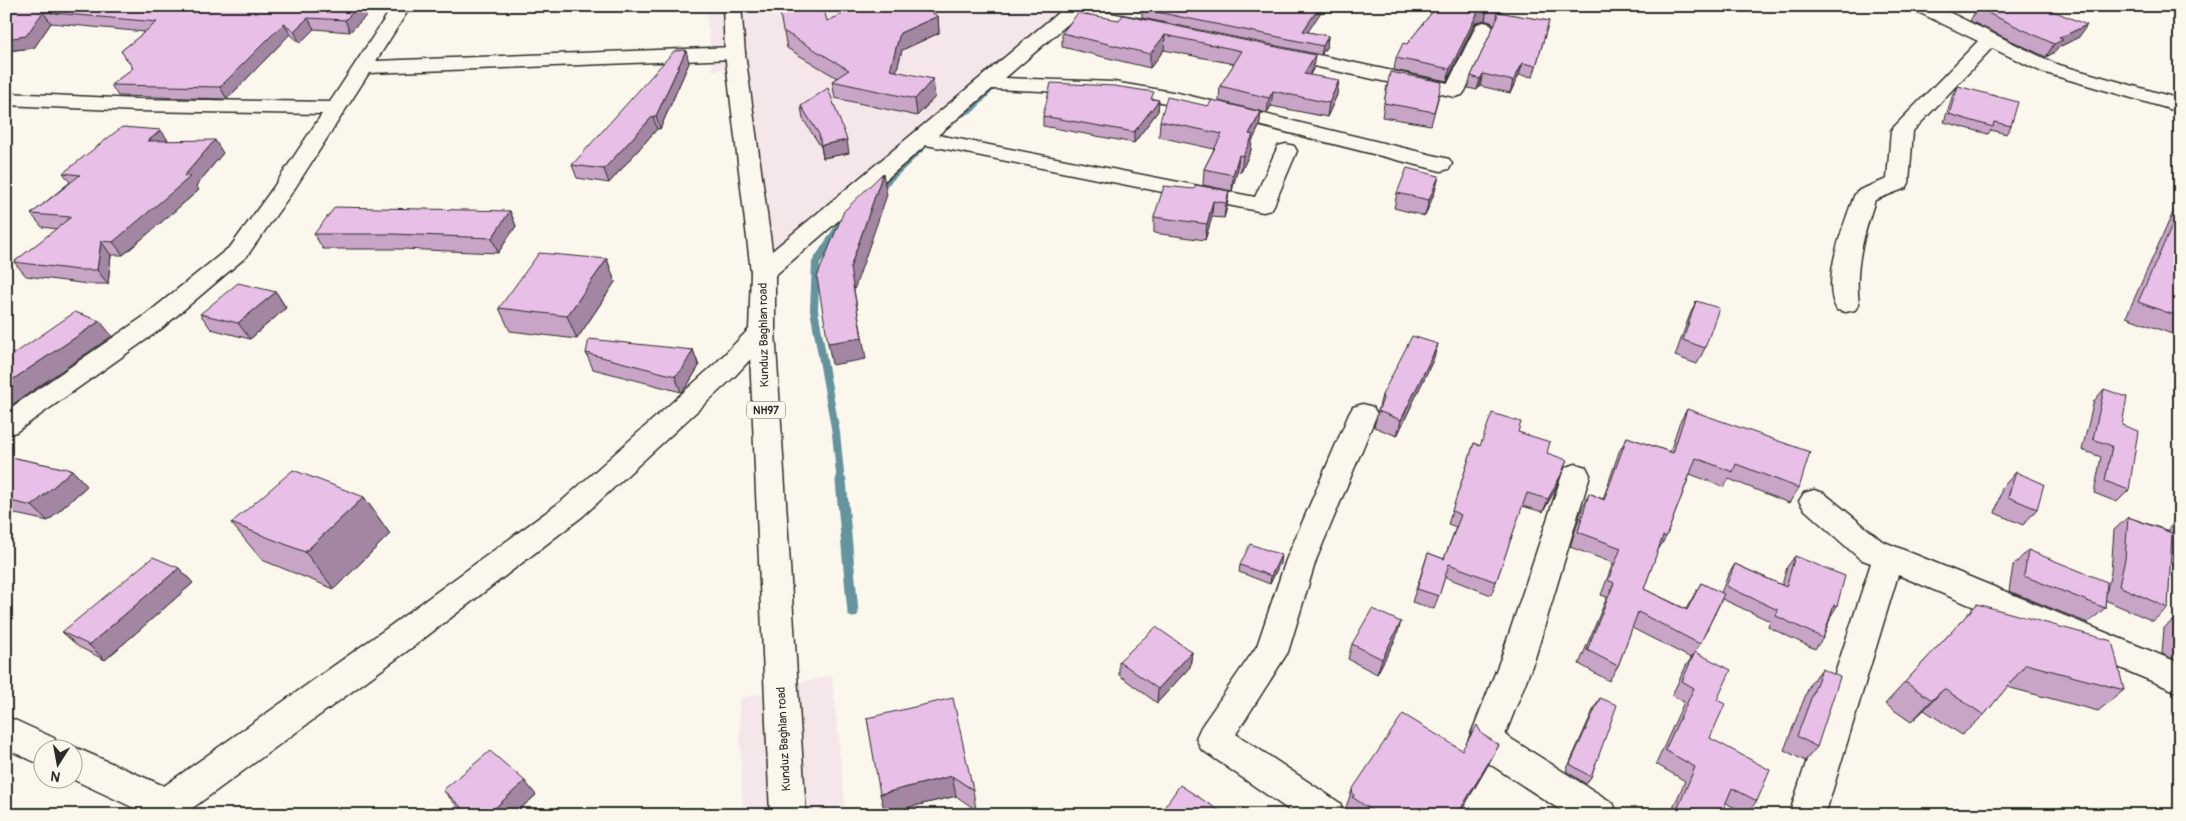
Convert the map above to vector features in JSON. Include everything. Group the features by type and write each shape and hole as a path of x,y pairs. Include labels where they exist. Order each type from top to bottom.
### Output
{"main road":[{"path":"6,425 152,323 238,251 282,191 402,6"},
{"name":"Kunduz Baghlan road","path":"732,6 735,53 763,272 762,331 788,815"},
{"path":"1921,6 2049,68 2180,106"},
{"path":"763,272 1077,9 1177,31"},
{"path":"1262,49 1455,91 1484,28"},
{"path":"1846,304 1843,291 1854,231 1865,196 1898,183 1902,130 1990,39"},
{"path":"362,67 735,53"},
{"path":"990,82 1114,88 1178,99 1442,164"},
{"path":"6,99 137,105 335,108"},
{"path":"922,138 1263,205 1286,151"},
{"path":"82,767 167,805 402,636 573,508 725,370 762,331"},
{"path":"1327,815 1213,738 1272,652 1301,560 1363,414"},
{"path":"1576,475 1518,658 1485,742 1600,815"},
{"path":"1814,501 1871,550 2180,678"},
{"path":"1807,815 1888,557"},
{"path":"6,732 32,744"}],"shaded area":[{"path":"706,6 1072,6 1067,8 750,275 730,69 713,70"},
{"path":"832,675 846,815 743,815 739,699"}],"building":[{"path":"6,6 359,6 345,20 308,18 294,31 284,23 220,87 111,85 133,68 121,51 157,22 43,12 26,36 6,39"},
{"path":"785,6 823,6 827,21 862,6 919,6 938,16 900,33 890,70 933,79 915,99 832,81 849,70 783,31 779,8"},
{"path":"1145,6 1235,6 1258,12 1262,6 1320,6 1303,31 1328,36 1323,46 1142,9"},
{"path":"1437,6 1501,6 1498,12 1549,21 1536,66 1523,63 1513,81 1483,74 1480,79 1471,76 1498,17 1496,12 1487,9 1478,12 1450,69 1396,58 1403,43 1407,44"},
{"path":"1981,6 2041,6 2087,25 2059,38 2063,40 2054,44 1977,8"},
{"path":"1078,13 1119,20 1123,15 1315,55 1304,74 1339,80 1329,103 1273,91 1269,98 1220,86 1242,51 1165,35 1150,54 1062,33"},
{"path":"686,50 656,116 653,116 604,169 572,165 674,51"},
{"path":"1390,72 1442,82 1434,112 1384,103"},
{"path":"1051,83 1114,86 1154,92 1151,99 1159,100 1134,132 1043,116"},
{"path":"1958,86 2018,102 2011,126 1994,122 1993,127 1949,114"},
{"path":"828,88 847,140 821,145 819,134 801,106"},
{"path":"1167,97 1208,106 1212,100 1261,112 1249,134 1253,135 1243,156 1239,155 1233,175 1204,169 1222,134 1160,121"},
{"path":"122,127 161,130 148,141 215,140 184,176 190,177 113,242 101,241 97,270 78,270 14,262 71,217 31,214 80,175 63,173"},
{"path":"1407,168 1439,176 1429,200 1397,193"},
{"path":"883,173 850,268 862,338 828,343 817,277 844,211"},
{"path":"1196,185 1229,191 1226,203 1213,201 1207,224 1154,217 1164,186 1194,189"},
{"path":"335,207 510,211 492,238 393,234 314,234"},
{"path":"2180,208 2180,317 2138,302"},
{"path":"539,253 607,259 567,316 499,308"},
{"path":"238,283 276,292 238,323 200,314"},
{"path":"1696,301 1719,308 1705,348 1683,340"},
{"path":"75,312 100,321 6,384 6,351 14,354"},
{"path":"1412,336 1438,344 1401,420 1378,411 1383,399 1382,395"},
{"path":"589,339 693,350 682,370 675,376 586,353"},
{"path":"2104,389 2127,397 2122,425 2138,431 2129,490 2105,481 2112,446 2093,439"},
{"path":"1687,409 1810,452 1799,488 1736,464 1733,472 1696,458 1666,537 1663,536 1644,589 1687,610 1701,583 1724,594 1700,644 1638,612 1618,666 1587,650 1614,583 1608,580 1621,548 1578,532 1589,493 1604,500 1627,437 1673,453"},
{"path":"1492,413 1521,422 1518,432 1550,442 1547,453 1567,460 1561,475 1548,499 1527,493 1496,582 1449,564 1439,596 1417,589 1428,553 1444,559 1461,515 1452,511 1474,443 1480,446"},
{"path":"6,456 72,470 32,506 6,500"},
{"path":"293,470 364,497 305,552 231,523"},
{"path":"2016,472 2044,484 2037,509 2008,497"},
{"path":"2128,517 2172,533 2168,608 2119,586 2125,559"},
{"path":"1250,544 1281,555 1271,576 1240,565"},
{"path":"2028,550 2107,582 2105,608 2024,576"},
{"path":"1795,556 1845,576 1837,606 1834,605 1823,638 1776,616 1778,610 1726,586 1735,564 1786,587"},
{"path":"153,557 179,568 89,645 62,632"},
{"path":"1977,604 2112,641 2124,690 2026,664 1984,715 1944,689 1932,700 1905,682"},
{"path":"1372,609 1401,622 1382,659 1352,644"},
{"path":"1156,627 1192,652 1158,689 1119,661"},
{"path":"1695,652 1731,670 1717,700 1725,704 1710,738 1770,770 1757,801 1732,788 1721,815 1675,815 1695,767 1665,750 1694,688 1682,681"},
{"path":"1822,669 1840,677 1817,747 1797,736"},
{"path":"953,698 973,790 952,776 880,794 867,718"},
{"path":"1600,698 1617,705 1591,777 1570,764"},
{"path":"1403,714 1462,750 1477,725 1482,734 1499,745 1457,815 1379,815 1352,797 1354,796 1352,790"},
{"path":"490,751 525,781 487,815 470,815 443,790"},
{"path":"1180,785 1226,815 1159,815"}],"waterway":[{"path":"953,118 972,109 994,86"},
{"path":"876,192 928,142"},
{"path":"840,226 816,263 814,310 836,433 841,483"},
{"path":"841,481 853,612"}]}
